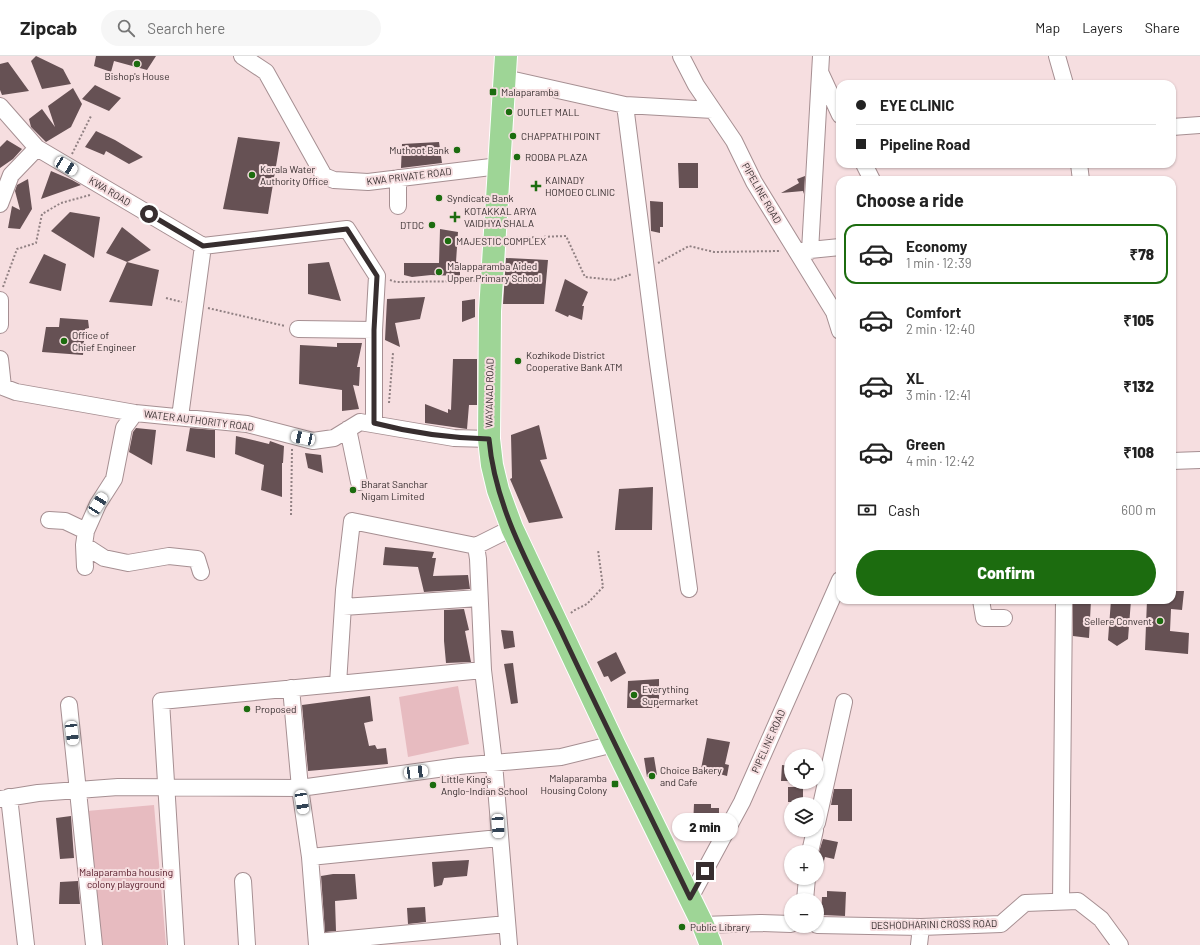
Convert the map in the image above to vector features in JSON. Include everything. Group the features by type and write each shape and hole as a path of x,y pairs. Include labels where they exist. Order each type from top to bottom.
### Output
{"highway":[{"name":"WAYANAD ROAD","path":"506,56 490,311 489,439 492,465 498,490 512,528 614,744 703,925 711,945"}],"street":[{"name":"KWA PRIVATE ROAD","path":"242,56 266,72 324,176 334,180 368,182 499,166"},
{"name":"PIPELINE ROAD","path":"681,56 696,85 734,141 754,182 803,251 836,318"},
{"path":"821,56 803,251 836,247"},
{"path":"1057,56 1064,80"},
{"path":"820,73 836,106"},
{"path":"505,78 625,105 713,110"},
{"path":"625,105 689,589"},
{"name":"KWA ROAD","path":"0,106 37,148 203,246"},
{"path":"1176,127 1200,125"},
{"path":"0,204 11,175 37,148"},
{"path":"398,178 398,206"},
{"path":"180,417 203,246 347,229 377,276 374,330 381,425"},
{"path":"0,300 0,325"},
{"path":"298,329 374,330"},
{"name":"WATER AUTHORITY ROAD","path":"0,359 3,387 16,392 134,413 247,424 313,441 334,438 360,422 454,438 489,439"},
{"path":"86,567 85,538 98,504 114,479 124,428 134,413"},
{"path":"348,429 359,482"},
{"path":"1176,461 1200,460"},
{"path":"48,520 65,521 85,538 104,558 128,564 169,556 197,558 201,572"},
{"path":"338,684 343,608 352,521 476,546 512,528"},
{"path":"476,546 483,670 494,763 509,945"},
{"name":"PIPELINE ROAD","path":"690,898 742,802 836,589"},
{"path":"343,608 479,598"},
{"path":"982,604 984,618 1004,618"},
{"path":"1061,902 1064,604"},
{"path":"176,945 161,700 483,670"},
{"path":"291,688 300,788 310,857 317,943 507,924"},
{"path":"823,797 844,702"},
{"path":"69,705 94,945"},
{"path":"26,945 5,798 38,793 79,790 166,787 300,788 494,763 561,757 614,744"},
{"path":"310,857 499,838"},
{"path":"243,881 247,945"},
{"name":"DESHODHARINI CROSS ROAD","path":"824,925 921,926 1001,924 1025,903 1078,901 1101,919 1120,945"},
{"path":"703,925 784,924"},
{"path":"920,945 921,926"}],"path":[{"path":"66,166 91,116"},
{"path":"0,294 17,249 36,243 42,214 61,203 109,191"},
{"path":"494,239 566,236 585,277 614,280 646,269 689,246 714,252 803,251"},
{"path":"377,276 396,282 479,280"},
{"path":"166,298 189,304"},
{"path":"205,307 298,329"},
{"path":"381,425 393,353"},
{"path":"291,515 292,436"},
{"path":"560,629 573,610 587,604 603,587 598,550"}],"green space":[{"path":"458,686 469,744 408,757 399,697"},
{"name":"Malaparamba housing colony playground","path":"154,805 166,945 98,945 87,811"}],"building":[{"path":"36,56 63,69 71,84 42,89 31,61"},
{"name":"Bishop's House","path":"96,56 156,56 147,70 114,61 111,72 94,66"},
{"path":"8,62 29,91 2,95 0,90 0,64"},
{"path":"95,85 121,98 109,111 82,99"},
{"path":"73,88 82,104 71,127 46,142 31,127 29,119 42,109 55,127 48,106"},
{"path":"96,131 115,140 143,157 129,164 106,151 104,155 85,147"},
{"name":"Kerala Water Authority Office","path":"238,137 280,142 268,214 223,209"},
{"path":"7,140 22,149 13,159 0,168 0,147"},
{"path":"439,142 442,163 401,168 402,144"},
{"path":"678,163 698,163 698,188 679,188"},
{"path":"51,171 72,180 81,185 41,199"},
{"path":"805,176 804,194 803,191 781,193 799,183 797,179"},
{"path":"28,179 32,209 20,229 8,228 12,206 20,210 15,191 17,185"},
{"path":"650,201 663,202 663,227 660,227 660,233 651,231"},
{"path":"70,212 100,217 94,258 51,231"},
{"path":"122,227 151,250 127,262 106,253"},
{"path":"440,229 458,232 456,262 460,262 460,276 431,275 412,277 404,275 404,263 439,263"},
{"path":"44,254 66,264 61,291 29,283"},
{"path":"506,258 548,260 544,304 503,304"},
{"path":"127,262 159,270 152,306 109,302"},
{"path":"329,262 341,301 308,294 308,264"},
{"path":"565,279 588,292 582,306 584,306 582,320 569,315 568,317 555,311"},
{"path":"425,297 420,319 395,323 400,347 385,340 387,299"},
{"path":"475,299 475,317 462,322 462,301"},
{"name":"Office of Chief Engineer","path":"60,318 88,320 89,328 85,329 83,355 42,352 46,327 59,327"},
{"path":"337,343 362,343 357,367 360,367 359,386 353,385 359,409 342,411 342,390 299,384 300,345 337,347"},
{"path":"453,359 477,359 477,405 469,405 467,429 425,423 425,404 448,413 448,409 451,410"},
{"path":"539,425 547,459 540,460 563,518 529,523 510,479 512,478 511,435"},
{"path":"136,428 156,430 152,465 129,452 133,432"},
{"path":"190,428 215,430 215,458 186,451"},
{"path":"236,436 269,444 270,441 284,446 282,463 282,497 261,490 264,465 235,454"},
{"path":"305,453 321,455 323,473 308,468"},
{"path":"653,487 652,530 615,530 619,489"},
{"path":"385,547 434,552 432,558 436,558 433,576 468,575 470,589 424,592 418,567 383,565"},
{"path":"1176,591 1184,591 1182,610 1171,609 1170,631 1189,633 1188,654 1145,650 1147,604 1176,604"},
{"path":"1073,604 1091,604 1089,638 1073,636"},
{"path":"1111,604 1131,604 1128,639 1117,646 1108,640"},
{"path":"464,609 469,630 465,631 471,662 446,663 444,610"},
{"path":"501,630 513,631 515,647 504,649"},
{"path":"616,652 626,673 611,682 608,676 604,677 597,662"},
{"path":"513,663 518,703 511,704 504,664"},
{"path":"659,679 659,708 627,708 628,681"},
{"path":"370,696 373,721 364,723 369,746 375,745 377,749 386,748 388,764 308,771 302,705"},
{"path":"707,738 730,742 725,764 729,765 727,776 701,769"},
{"path":"654,757 657,775 647,777 644,758"},
{"path":"782,765 784,765 784,781 781,781"},
{"path":"788,789 803,789 803,797 788,797"},
{"path":"834,789 852,789 852,821 838,821 838,805 831,805"},
{"path":"694,804 711,804 711,808 719,808 719,823 711,823 711,827 693,826"},
{"path":"71,816 74,858 60,859 56,818"},
{"path":"823,839 838,842 834,859 825,857 824,861 824,845 821,845"},
{"path":"469,860 467,876 444,878 442,885 434,887 432,862"},
{"path":"333,874 355,874 357,899 335,901 336,931 325,932 321,876"},
{"path":"78,881 80,904 59,904 60,882"},
{"path":"827,891 846,892 845,916 824,915 824,897 827,897"},
{"path":"425,907 426,922 408,924 407,908"}],"place":[{"name":"Bishop's House","path":"137,64"},
{"name":"Malaparamba","path":"493,92"},
{"name":"OUTLET MALL","path":"509,112"},
{"name":"CHAPPATHI POINT","path":"513,136"},
{"name":"Muthoot Bank","path":"457,150"},
{"name":"ROOBA PLAZA","path":"517,157"},
{"name":"Kerala Water Authority Office","path":"252,175"},
{"name":"KAINADY HOMOEO CLINIC","path":"536,186"},
{"name":"Syndicate Bank","path":"439,198"},
{"name":"KOTAKKAL ARYA VAIDHYA SHALA","path":"455,217"},
{"name":"DTDC","path":"432,225"},
{"name":"MAJESTIC COMPLEX","path":"448,241"},
{"name":"Malapparamba Aided Upper Primary School","path":"439,272"},
{"name":"Office of Chief Engineer","path":"64,341"},
{"name":"Kozhikode District Cooperative Bank ATM","path":"518,361"},
{"name":"Bharat Sanchar Nigam Limited","path":"353,490"},
{"name":"Sellere Convent","path":"1160,621"},
{"name":"Everything Supermarket","path":"634,695"},
{"name":"Proposed","path":"247,709"},
{"name":"Choice Bakery and Cafe","path":"652,776"},
{"name":"Malaparamba Housing Colony","path":"615,784"},
{"name":"Little King's Anglo-Indian School","path":"433,785"},
{"name":"Public Library","path":"682,927"}],"route":[{"path":"149,214 203,246 347,229 377,276 374,330 374,423 403,430 454,438 489,439 492,465 498,490 512,528 614,744 690,898 705,871"}]}
